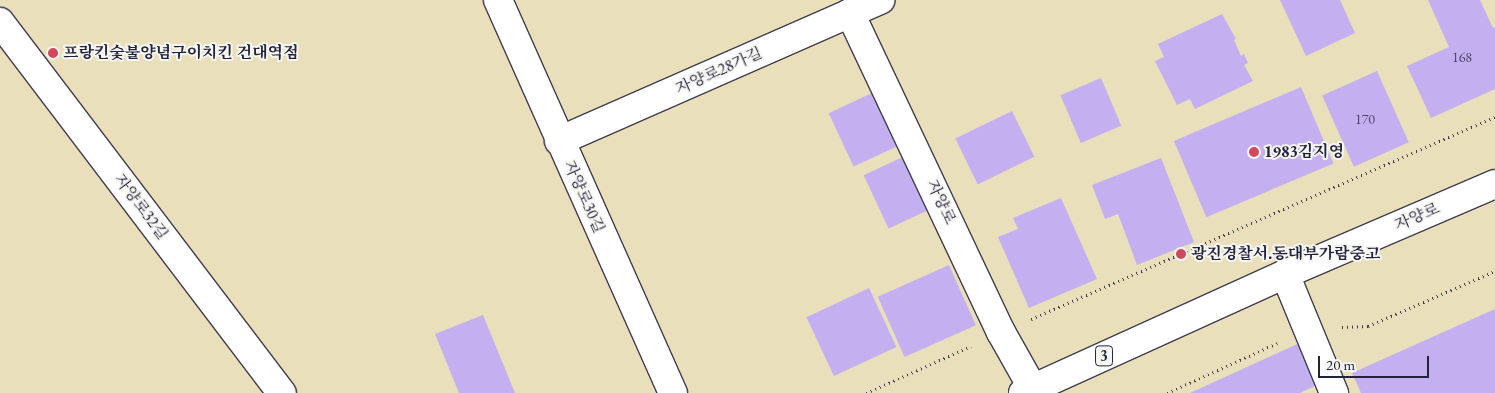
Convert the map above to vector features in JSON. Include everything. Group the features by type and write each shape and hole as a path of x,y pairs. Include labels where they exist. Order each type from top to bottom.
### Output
{"street":[{"name":"자양로30길","path":"498,0 559,141 673,393"},
{"name":"자양로28가길","path":"559,141 880,0"},
{"name":"자양로","path":"850,13 1028,391 1285,274 1495,184"},
{"name":"자양로32길","path":"0,22 282,393"},
{"path":"1285,274 1334,393"}],"path":[{"path":"866,393 1001,332 1495,117"}],"building":[{"path":"1280,0 1340,0 1355,33 1306,56"},
{"path":"1428,0 1480,0 1493,28 1495,27 1495,89 1431,118 1407,66 1449,47"},
{"path":"1222,14 1236,39 1234,40 1241,56 1244,54 1248,63 1244,65 1253,81 1195,109 1190,99 1177,105 1155,61 1164,57 1158,44"},
{"path":"1377,71 1409,142 1354,167 1322,95"},
{"path":"1101,78 1121,126 1081,143 1060,95"},
{"path":"1301,87 1333,163 1206,217 1174,141"},
{"path":"874,92 899,145 854,167 829,113"},
{"path":"1012,111 1034,157 978,184 955,139"},
{"path":"909,154 934,207 889,229 864,175"},
{"path":"1161,158 1194,242 1137,265 1118,214 1105,219 1092,185"},
{"path":"1061,198 1097,279 1029,308 998,237 1018,229 1013,218"},
{"path":"949,265 976,325 905,357 878,297"},
{"path":"869,288 896,347 834,376 806,317"},
{"path":"1495,309 1495,393 1361,393 1352,373"},
{"path":"483,315 515,393 459,393 435,334"},
{"path":"1304,341 1323,382 1300,393 1190,393"}],"place":[{"name":"프랑킨숯불양념구이치킨 건대역점","path":"53,53"},
{"name":"1983김지영","path":"1254,152"},
{"name":"광진경찰서.동대부가람중고","path":"1181,254"}]}
